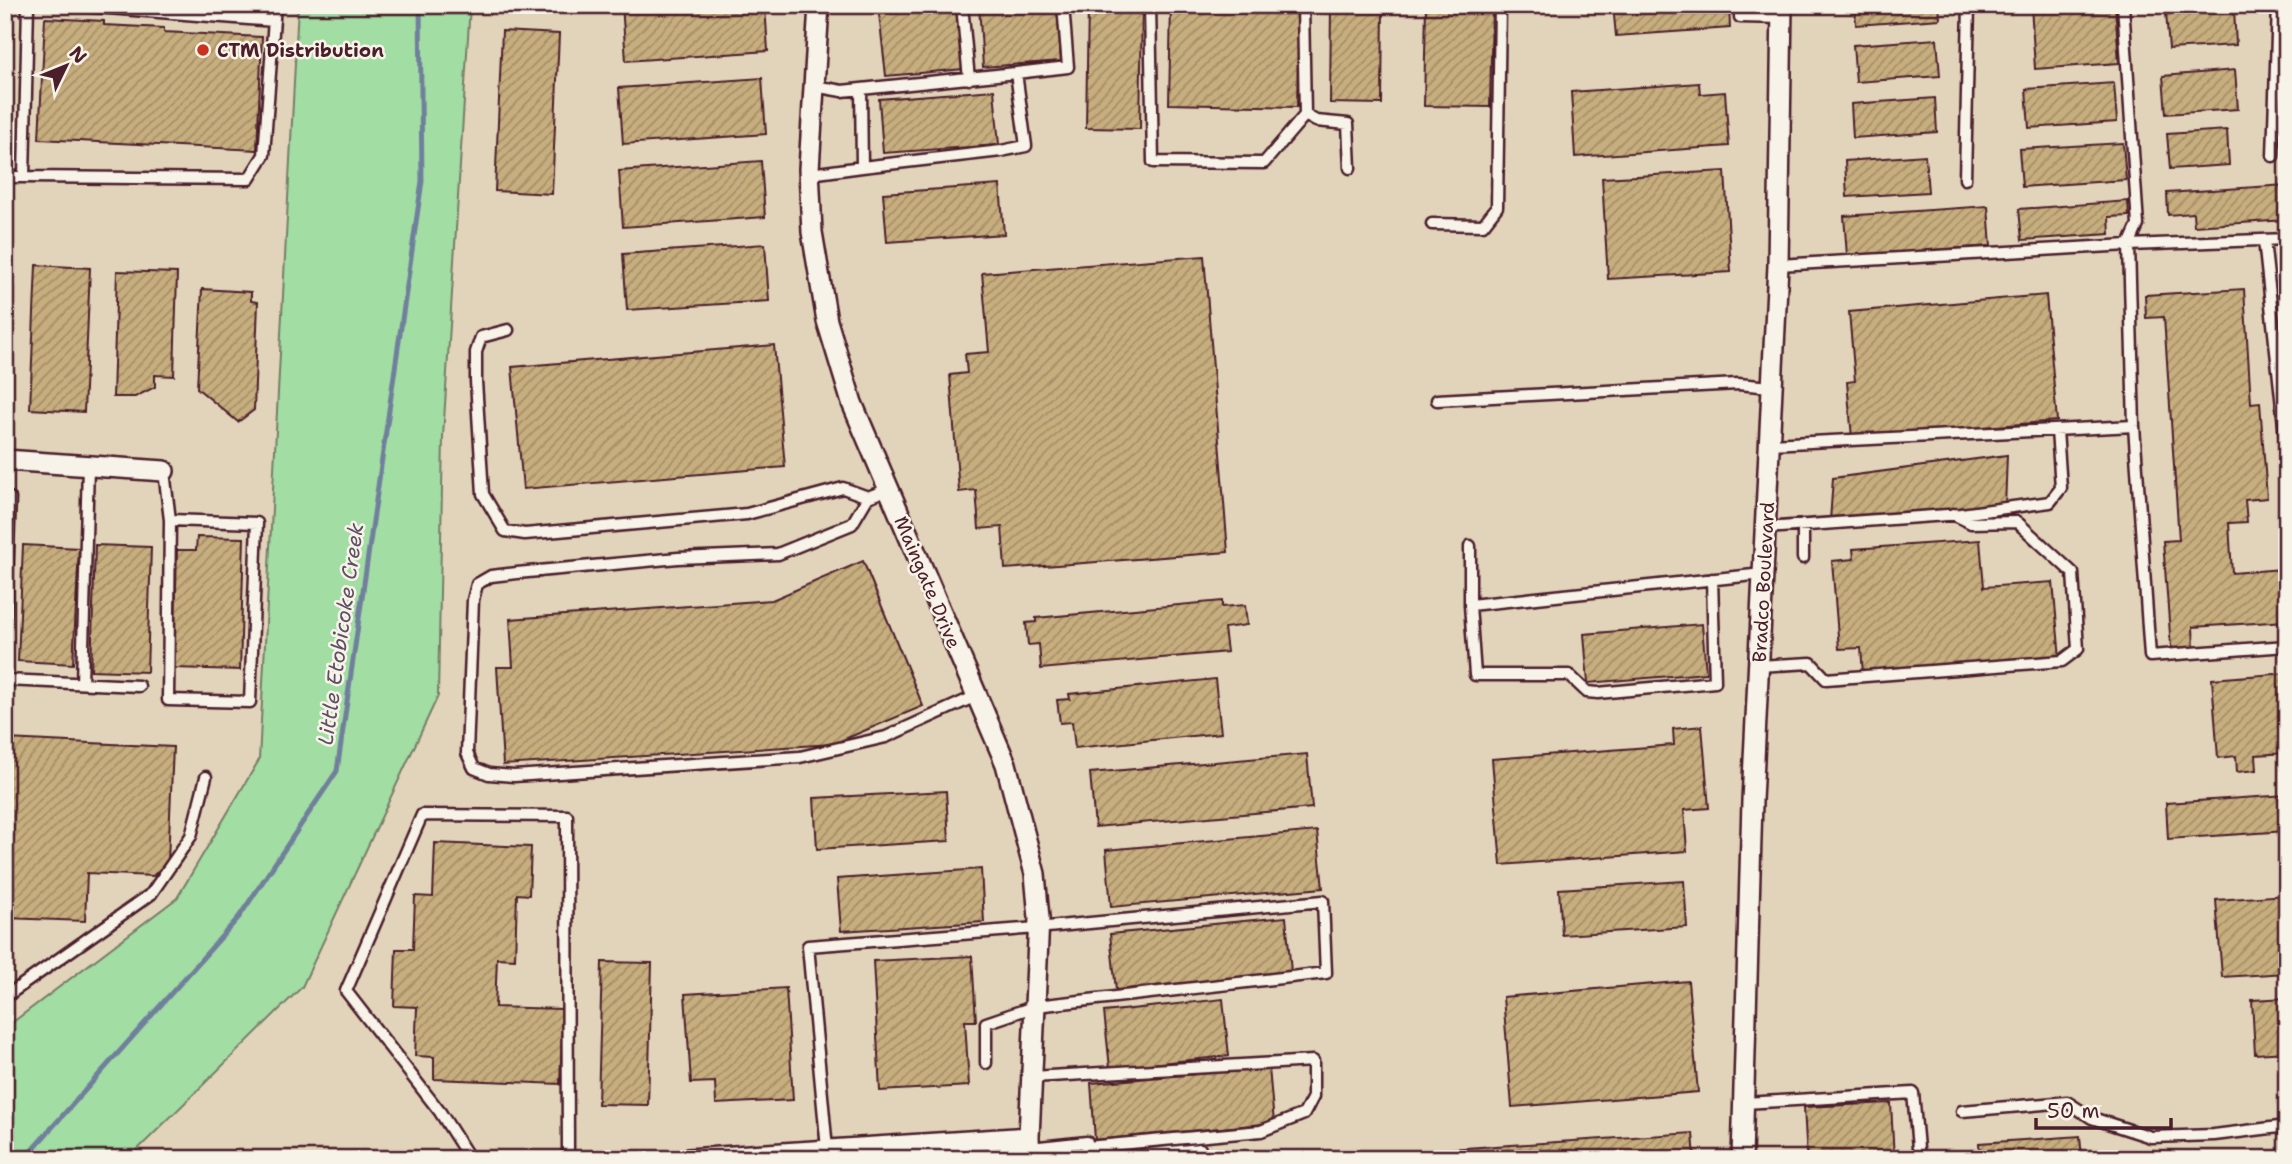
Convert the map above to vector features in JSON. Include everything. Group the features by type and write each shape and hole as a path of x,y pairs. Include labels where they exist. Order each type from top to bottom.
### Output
{"street":[{"name":"Maingate Drive","path":"819,5 810,174 812,232 827,321 852,403 1006,764 1022,816 1035,874 1039,918 1030,1148"},
{"name":"Bradco Boulevard","path":"1742,1159 1752,801 1778,265 1782,12"},
{"path":"5,460 164,471"},
{"path":"688,1159 827,1150 1030,1148"}],"lane":[{"path":"24,177 28,5"},
{"path":"70,5 274,21"},
{"path":"5,177 249,179 264,155 275,5"},
{"path":"962,5 969,79"},
{"path":"814,86 842,91 1068,67 1062,5"},
{"path":"1150,5 1153,162 1264,163 1305,115 1303,5"},
{"path":"1432,224 1483,225 1497,207 1500,5"},
{"path":"1740,5 1740,17 1782,12"},
{"path":"1965,179 1969,5"},
{"path":"2123,5 2138,225 2129,245 2134,426 2150,656 2287,646"},
{"path":"2273,156 2278,5"},
{"path":"810,174 1026,146 1016,73"},
{"path":"861,89 862,167"},
{"path":"1305,115 1316,121 1349,124 1350,168"},
{"path":"1778,265 2287,239"},
{"path":"2264,240 2287,453"},
{"path":"508,330 481,338 476,352 483,494 505,531 525,534 747,513 843,488 869,497"},
{"path":"1437,400 1738,384 1771,387"},
{"path":"1770,444 2134,426"},
{"path":"1765,528 1953,514 2050,502 2061,488 2057,430"},
{"path":"82,683 88,466"},
{"path":"164,471 170,520 168,700 250,702 257,523 170,520"},
{"path":"889,489 869,497 852,524 778,554 678,558 517,573 491,576 477,584 473,600 467,753 474,768 489,774 514,776 800,757 886,737 976,696"},
{"path":"5,498 10,498 5,626"},
{"path":"1759,666 1811,663 1826,679 2062,661 2078,649 2073,573 2017,522 1971,523 1953,514"},
{"path":"1803,525 1803,558"},
{"path":"1470,546 1470,606 1475,675 1569,675 1587,692 1715,682 1712,579"},
{"path":"1470,606 1763,574"},
{"path":"5,680 139,686"},
{"path":"5,997 151,894 191,836 206,777"},
{"path":"470,1159 440,1112 346,991 422,815 567,816 568,1159"},
{"path":"827,1150 808,946 1323,901 1326,973 1035,1006 986,1023 986,1063"},
{"path":"1032,1077 1313,1061 1313,1097 1304,1114 1261,1131 1087,1147"},
{"path":"1744,1103 1913,1093 1919,1159"},
{"path":"1962,1111 2067,1102 2092,1118 2151,1137 2214,1135 2287,1126"},
{"path":"1030,1148 1087,1142 1087,1159"},
{"path":"1102,1159 1200,1149 1202,1159"}],"shaded area":[{"path":"5,5 298,5 259,760 177,898 5,1028"},
{"path":"470,5 2287,5 2287,1159 128,1159 302,987 438,696 443,437"}],"green space":[{"path":"298,5 470,5 443,437 438,696 302,987 128,1159 5,1159 5,1028 177,898 259,760"}],"building":[{"path":"622,5 765,5 768,51 626,61"},
{"path":"878,5 957,5 964,69 886,76"},
{"path":"979,5 1057,5 1061,61 983,67"},
{"path":"1088,5 1142,5 1140,129 1086,128"},
{"path":"1171,5 1299,5 1297,107 1169,104"},
{"path":"1331,5 1383,5 1382,104 1330,103"},
{"path":"1426,5 1492,5 1490,107 1424,106"},
{"path":"1613,5 1729,5 1730,28 1616,36"},
{"path":"1855,5 1939,5 1940,19 1856,25"},
{"path":"2031,5 2115,5 2119,63 2035,69"},
{"path":"2234,9 2236,45 2169,49 2166,13"},
{"path":"45,18 164,28 164,32 262,37 257,150 39,139"},
{"path":"502,31 559,34 552,194 495,191"},
{"path":"1937,39 1940,76 1856,82 1853,45"},
{"path":"2235,70 2238,109 2166,114 2163,76"},
{"path":"762,78 766,134 623,144 619,88"},
{"path":"1699,83 1700,94 1725,92 1729,146 1575,157 1571,92"},
{"path":"2114,83 2117,122 2029,128 2026,89"},
{"path":"994,90 999,145 883,153 879,99"},
{"path":"1935,98 1937,132 1853,138 1851,104"},
{"path":"2227,130 2229,165 2170,169 2167,134"},
{"path":"2123,143 2126,180 2022,187 2019,149"},
{"path":"1925,155 1928,192 1847,197 1845,161"},
{"path":"761,161 765,217 623,227 619,171"},
{"path":"1725,171 1731,272 1608,279 1602,178"},
{"path":"1000,185 1004,234 887,242 883,193"},
{"path":"2286,185 2287,220 2194,226 2193,213 2168,215 2167,193"},
{"path":"2128,201 2129,216 2109,217 2110,234 2022,240 2019,209"},
{"path":"1988,206 1991,246 1847,256 1844,216"},
{"path":"765,244 769,301 627,310 623,254"},
{"path":"1204,256 1228,552 1005,569 1002,527 979,529 976,490 959,492 950,375 967,373 965,354 989,352 982,273"},
{"path":"36,265 90,268 84,412 30,409"},
{"path":"117,271 177,273 174,376 155,375 155,387 135,397 113,397"},
{"path":"202,289 251,292 251,301 258,302 254,410 238,422 197,388"},
{"path":"2244,289 2251,403 2260,402 2267,498 2245,500 2247,522 2229,523 2232,573 2282,569 2280,548 2287,547 2287,621 2193,627 2194,647 2171,648 2163,541 2179,540 2164,317 2146,318 2145,295"},
{"path":"2046,295 2057,421 1852,438 1847,382 1855,381 1849,312"},
{"path":"774,345 785,467 523,489 512,367"},
{"path":"2007,455 2005,508 1830,521 1833,478"},
{"path":"197,537 244,538 240,670 174,668 177,550 196,550"},
{"path":"1980,540 1984,587 2053,582 2060,658 1863,674 1861,648 1839,649 1832,561 1854,559 1853,549"},
{"path":"23,545 79,548 73,664 18,661"},
{"path":"95,545 151,547 147,672 91,670"},
{"path":"863,561 923,706 833,744 503,765 497,667 513,667 510,619 772,600"},
{"path":"1222,601 1222,607 1245,605 1247,625 1224,628 1227,652 1041,669 1039,644 1028,645 1026,623 1036,622 1036,618"},
{"path":"1702,624 1706,673 1588,683 1584,634"},
{"path":"2287,673 2287,753 2256,755 2257,770 2237,772 2236,756 2218,758 2212,679"},
{"path":"1215,679 1221,733 1075,748 1072,722 1060,723 1057,700 1070,699 1069,694"},
{"path":"1702,726 1709,808 1684,810 1687,851 1501,865 1492,759 1674,745 1673,729"},
{"path":"7,739 173,747 168,861 153,876 87,873 85,921 5,918"},
{"path":"1307,754 1312,808 1095,827 1090,773"},
{"path":"946,791 949,841 817,849 814,798"},
{"path":"2287,795 2287,831 2168,839 2166,803"},
{"path":"1317,831 1323,888 1111,907 1106,850"},
{"path":"435,843 531,847 529,895 517,894 515,959 497,958 495,1007 563,1009 560,1084 434,1079 434,1057 415,1056 417,1007 394,1006 396,949 413,949 415,896 433,897"},
{"path":"981,869 984,922 841,931 837,879"},
{"path":"1684,881 1687,927 1562,935 1559,889"},
{"path":"2287,895 2287,973 2222,977 2216,900"},
{"path":"1286,917 1291,972 1116,990 1110,934"},
{"path":"972,956 976,1021 965,1021 969,1086 880,1091 873,961"},
{"path":"602,962 652,963 648,1105 598,1104"},
{"path":"1688,981 1698,1092 1512,1107 1503,997"},
{"path":"786,988 793,1100 716,1104 715,1082 691,1083 685,994"},
{"path":"2287,998 2287,1052 2255,1054 2252,1000"},
{"path":"1223,999 1229,1056 1110,1068 1104,1012"},
{"path":"1269,1068 1274,1123 1095,1140 1091,1083"},
{"path":"1891,1103 1894,1159 1807,1159 1804,1107"},
{"path":"1693,1133 1695,1159 1451,1159 1450,1149"},
{"path":"2080,1136 2082,1159 1980,1159 1979,1143"}],"waterway":[{"name":"Little Etobicoke Creek","path":"24,1159 239,917 337,771 422,181 420,5"}],"place":[{"name":"CTM Distribution","path":"203,50"}]}
